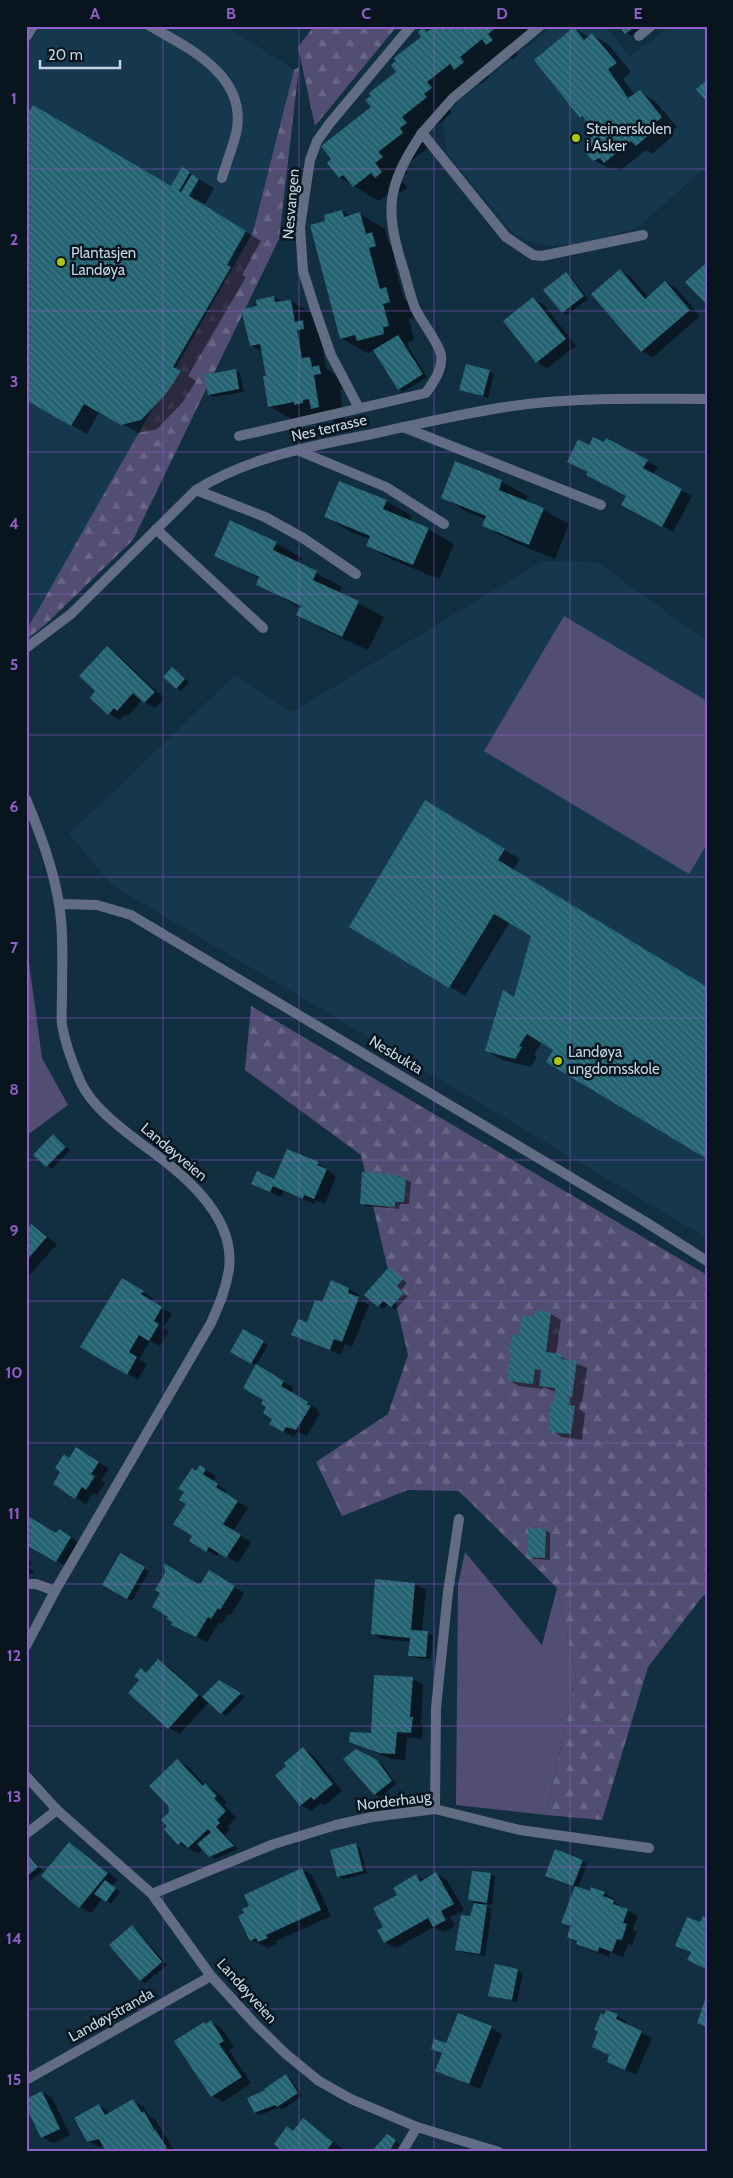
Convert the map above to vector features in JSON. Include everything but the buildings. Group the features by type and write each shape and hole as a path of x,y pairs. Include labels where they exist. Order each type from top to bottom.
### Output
{"street":[{"path":"26,37 32,26"},
{"path":"150,26 190,48 218,71 233,92 237,114 236,133 222,178"},
{"name":"Nesvangen","path":"359,408 331,355 316,312 303,271 300,227 310,160 317,141 411,26"},
{"path":"239,436 426,393 440,372 441,354 415,308 394,238 390,209 394,184 409,152 422,133 453,98 540,26"},
{"path":"639,36 651,26"},
{"path":"422,133 506,237 533,255 542,256 643,236"},
{"name":"Nes terrasse","path":"26,648 71,614 196,490 218,476 266,458 403,427 528,404 582,399 707,399"},
{"path":"403,427 602,505"},
{"path":"297,450 386,487 444,524"},
{"path":"196,490 265,517 303,538 356,574"},
{"path":"156,529 263,628"},
{"name":"Landøyveien","path":"26,799 45,844 59,904 62,946 62,1025 81,1083 90,1096 118,1126 169,1164 198,1191 220,1222 226,1243 229,1267 224,1295 211,1323 55,1591 26,1646"},
{"name":"Nesbukta","path":"59,904 97,905 131,915 644,1221 707,1261"},
{"path":"435,1809 436,1708 448,1592 459,1519"},
{"path":"26,1584 36,1584 55,1591"},
{"name":"Landøyveien","path":"26,1776 57,1810 152,1894 211,1976 268,2036 319,2081 351,2099 417,2127 499,2152"},
{"name":"Norderhaug","path":"152,1894 274,1844 336,1825 372,1816 435,1809 520,1830 649,1848"},
{"path":"26,1834 57,1810"},
{"name":"Landøystranda","path":"26,2080 211,1976"},
{"path":"402,2152 417,2127"}],"shaded area":[{"path":"39,26 226,26 294,70 253,232 26,631 26,49"},
{"name":"Steinerskolen i Asker","path":"553,26 605,26 630,56 672,26 707,26 707,166 637,228 580,244 549,246 525,240 514,234 447,153 443,123 456,103"},
{"name":"Landøya ungdomsskole","path":"543,561 597,562 707,641 707,1238 112,885 69,834 235,675 292,712"}],"green space":[{"path":"314,26 397,26 315,126 298,47"},
{"path":"299,67 279,239 133,540 46,624 26,640 26,631 253,232 294,70"},
{"path":"564,616 707,701 707,844 689,874 484,751"},
{"path":"28,955 42,1058 68,1105 26,1136 26,956"},
{"path":"251,1006 707,1275 707,1593 648,1667 602,1820 546,1815 576,1677 557,1588 459,1491 408,1490 342,1516 316,1462 388,1414 408,1355 361,1155 245,1070"},
{"path":"465,1552 542,1645 557,1588 576,1677 546,1815 456,1805 458,1585"}],"place":[{"name":"Steinerskolen i Asker","path":"576,138"},
{"name":"Plantasjen Landøya","path":"61,262"},
{"name":"Landøya ungdomsskole","path":"558,1061"}]}
